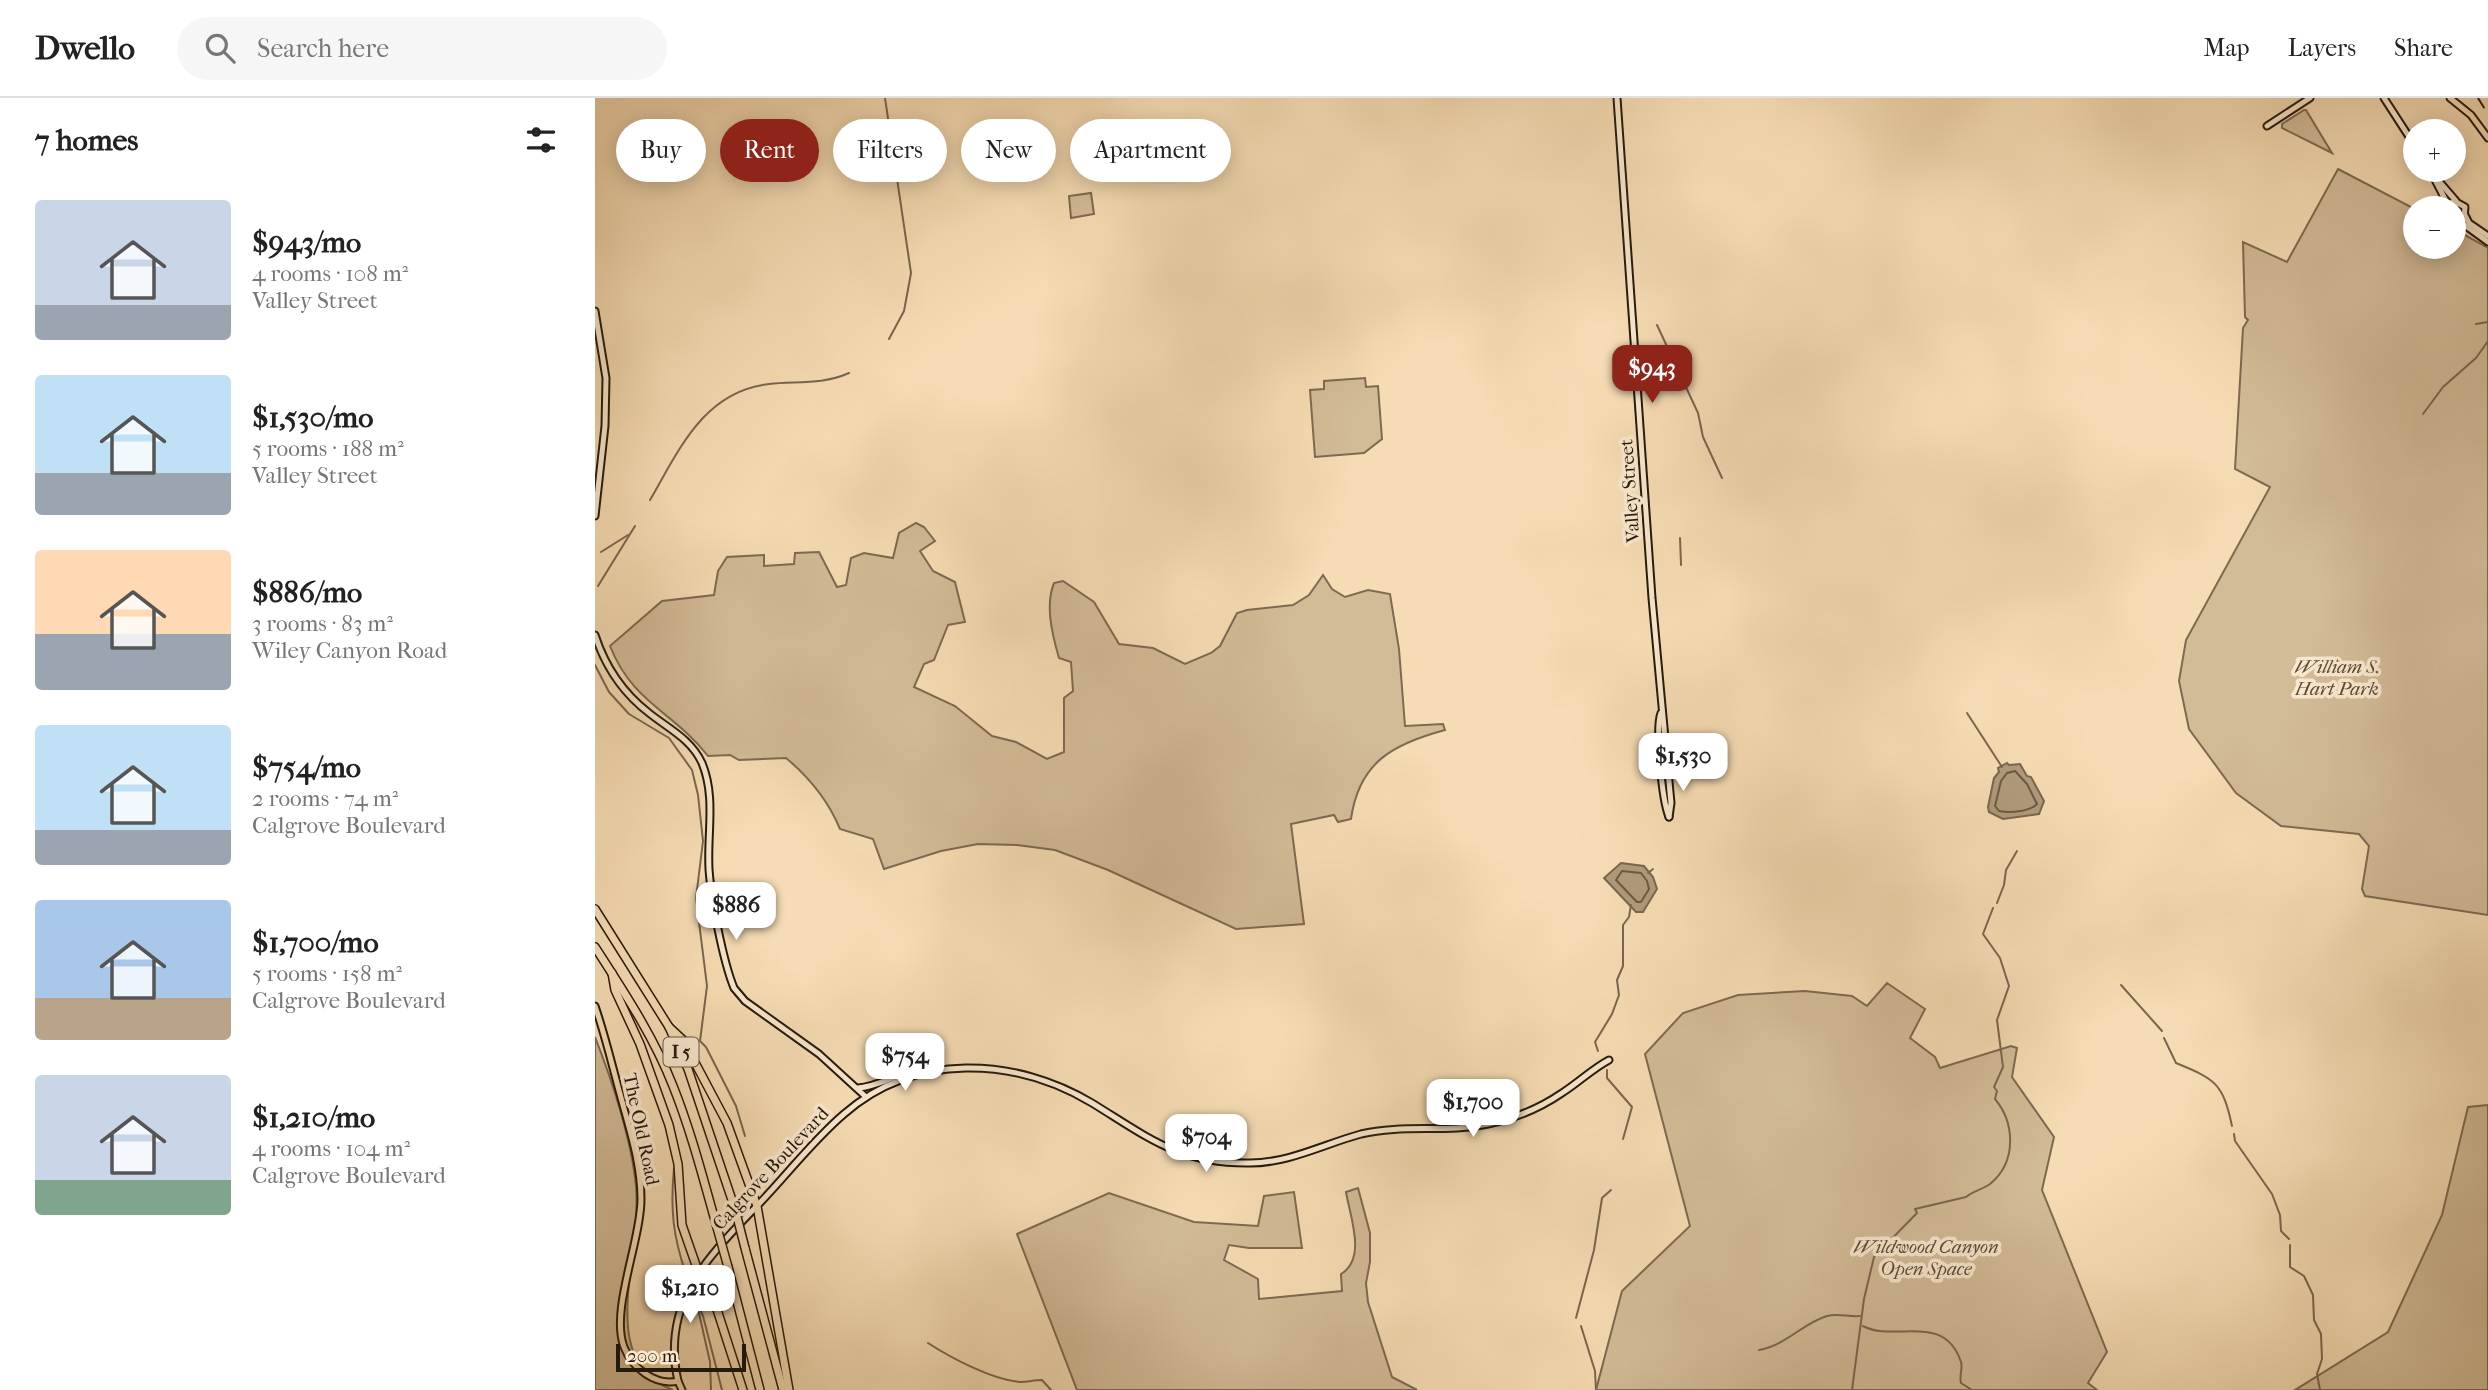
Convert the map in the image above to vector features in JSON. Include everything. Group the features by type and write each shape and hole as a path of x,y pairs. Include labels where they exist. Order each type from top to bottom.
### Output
{"highway":[{"name":"I 5","path":"595,909 669,1027 688,1069 735,1209 783,1390"},
{"name":"I 5","path":"595,947 653,1043 673,1085 716,1224 760,1390"},
{"path":"612,973 615,990 640,1044 674,1139 682,1225 698,1271 711,1291 743,1390"},
{"path":"669,1027 683,1040 727,1123 757,1206 789,1390"}],"main road":[{"path":"2450,98 2471,115 2488,138"},
{"name":"The Old Road","path":"595,1006 634,1148 641,1188 638,1232 620,1320 622,1339 628,1355 642,1371 665,1382 678,1381"},
{"path":"678,1381 682,1390"}],"street":[{"name":"Valley Street","path":"1617,98 1661,713 1658,720 1660,754 1664,804 1669,817 1671,803 1665,719 1661,713"},
{"path":"2267,126 2310,98"},
{"path":"2384,98 2403,127"},
{"path":"2439,182 2451,196"},
{"path":"2466,217 2469,223 2488,236"},
{"path":"2466,228 2488,242"},
{"path":"595,311 606,390 595,516"},
{"path":"595,635 603,655 624,689 643,709 685,739 703,766 711,808 711,881 734,988 745,1001 807,1045 866,1097"},
{"name":"Calgrove Boulevard","path":"678,1381 674,1351 677,1326 684,1301 698,1271 818,1138 866,1097 900,1082 938,1071 986,1068 1049,1080 1170,1151 1206,1161 1255,1163 1285,1159 1361,1134 1384,1130 1488,1124 1535,1109 1559,1096 1609,1060"},
{"path":"858,1088 875,1086 924,1068 938,1071"}],"green space":[{"path":"2304,110 2332,153 2282,128 2282,124"},
{"name":"William S. Hart Park","path":"2338,169 2403,203 2403,259 2466,259 2466,236 2488,248 2488,915 2365,896 2362,889 2369,846 2359,834 2281,826 2236,793 2189,729 2179,681 2186,640 2270,487 2235,469 2243,328 2248,320 2245,317 2243,242 2287,262"},
{"path":"1091,193 1094,214 1071,218 1069,196"},
{"path":"1365,378 1366,387 1378,386 1382,439 1364,453 1315,457 1310,390 1324,389 1324,381"},
{"path":"916,523 924,527 935,541 920,551 933,571 955,582 965,622 948,625 934,660 924,664 914,687 955,706 992,736 1016,742 1047,759 1064,752 1064,698 1073,691 1071,662 1059,658 1051,620 1051,592 1054,583 1063,581 1094,602 1119,644 1153,648 1185,664 1211,653 1220,646 1237,613 1293,605 1309,595 1323,575 1332,589 1345,597 1368,590 1390,594 1399,649 1405,726 1443,724 1445,730 1409,742 1381,758 1362,783 1351,819 1338,822 1334,815 1291,824 1304,924 1236,929 1108,870 1055,850 1017,845 978,844 941,851 884,869 873,839 840,829 817,790 786,758 739,760 730,755 708,756 630,681 619,666 610,646 662,601 714,595 718,571 727,557 764,555 764,566 794,564 795,553 819,552 837,587 846,585 851,558 864,553 893,558 899,533"},
{"name":"Wildwood Canyon Open Space","path":"1887,983 1925,1009 1910,1038 1935,1057 1940,1068 2011,1046 2017,1048 2012,1077 2054,1137 2042,1190 2107,1352 2088,1383 2097,1390 1596,1390 1622,1291 1690,1226 1645,1054 1683,1013 1738,995 1805,991 1852,996 1867,1006"},
{"path":"595,1037 620,1111 634,1169 636,1215 627,1305 629,1332 635,1357 649,1376 673,1390 595,1390"},
{"path":"2488,1105 2488,1390 2295,1390 2388,1332 2442,1215 2468,1107"},
{"path":"1358,1188 1370,1233 1370,1262 1366,1283 1368,1302 1392,1377 1417,1390 1077,1390 1017,1234 1109,1193 1194,1222 1258,1226 1264,1196 1294,1192 1302,1248 1249,1248 1229,1245 1224,1260 1258,1279 1259,1299 1342,1291 1341,1274 1349,1267 1355,1248 1346,1192"}],"water":[{"path":"2007,763 2020,764 2027,776 2031,777 2044,801 2039,814 2003,819 1989,812 1994,778 1999,772 1998,768"},
{"path":"1621,863 1644,866 1653,877 1657,889 1643,912 1636,912 1604,878"}],"waterway":[{"path":"885,98 911,273 904,311 889,339"},
{"path":"2476,324 2488,322"},
{"path":"1657,325 1698,413 1703,437 1722,478"},
{"path":"2423,414 2443,387 2476,358 2488,341"},
{"path":"650,500 683,443 710,411 727,398 746,389 769,384 819,381 849,373"},
{"path":"598,586 635,526"},
{"path":"601,552 628,535"},
{"path":"1680,538 1681,565"},
{"path":"595,665 609,692 629,714 669,738 692,770 698,795 703,841 696,898 707,986 700,1041 706,1047 736,1106 745,1136"},
{"path":"1967,713 2002,767"},
{"path":"1997,903 2006,870 2017,851"},
{"path":"1648,873 1653,869"},
{"path":"1598,1051 1595,1042 1612,1014 1619,995 1617,980 1623,966 1623,925 1629,917 1631,905"},
{"path":"1852,1390 1864,1299 1874,1257 1917,1213 1915,1209 1966,1197 1987,1186 1999,1175 2009,1154 2009,1131 2002,1109 1995,1099 1997,1091 1994,1087 2003,1067 1997,1020 2009,986 2000,958 1983,934 1993,908"},
{"path":"2121,985 2162,1031"},
{"path":"2164,1038 2176,1063 2200,1074 2221,1091 2232,1126"},
{"path":"1607,1070 1607,1078 1632,1107 1623,1139"},
{"path":"2234,1134 2235,1141 2272,1194 2280,1215 2281,1231 2289,1239"},
{"path":"674,1168 674,1223 678,1249 687,1277"},
{"path":"1576,1318 1594,1250 1602,1198 1611,1190"},
{"path":"2290,1245 2290,1267 2304,1276 2313,1295 2314,1320 2321,1334 2322,1359 2317,1374 2320,1390"},
{"path":"694,1297 703,1316 722,1390"},
{"path":"698,1309 710,1362 711,1390"},
{"path":"1759,1350 1777,1344 1818,1319 1835,1315 1860,1316"},
{"path":"1581,1326 1595,1371 1596,1390"},
{"path":"1863,1326 1889,1332 1917,1331 1943,1337 1953,1347 1961,1362 1961,1383 1972,1390"},
{"path":"928,1343 985,1373 1020,1382 1042,1380 1051,1390"}],"railway":[{"path":"2478,98 2488,114"}]}
